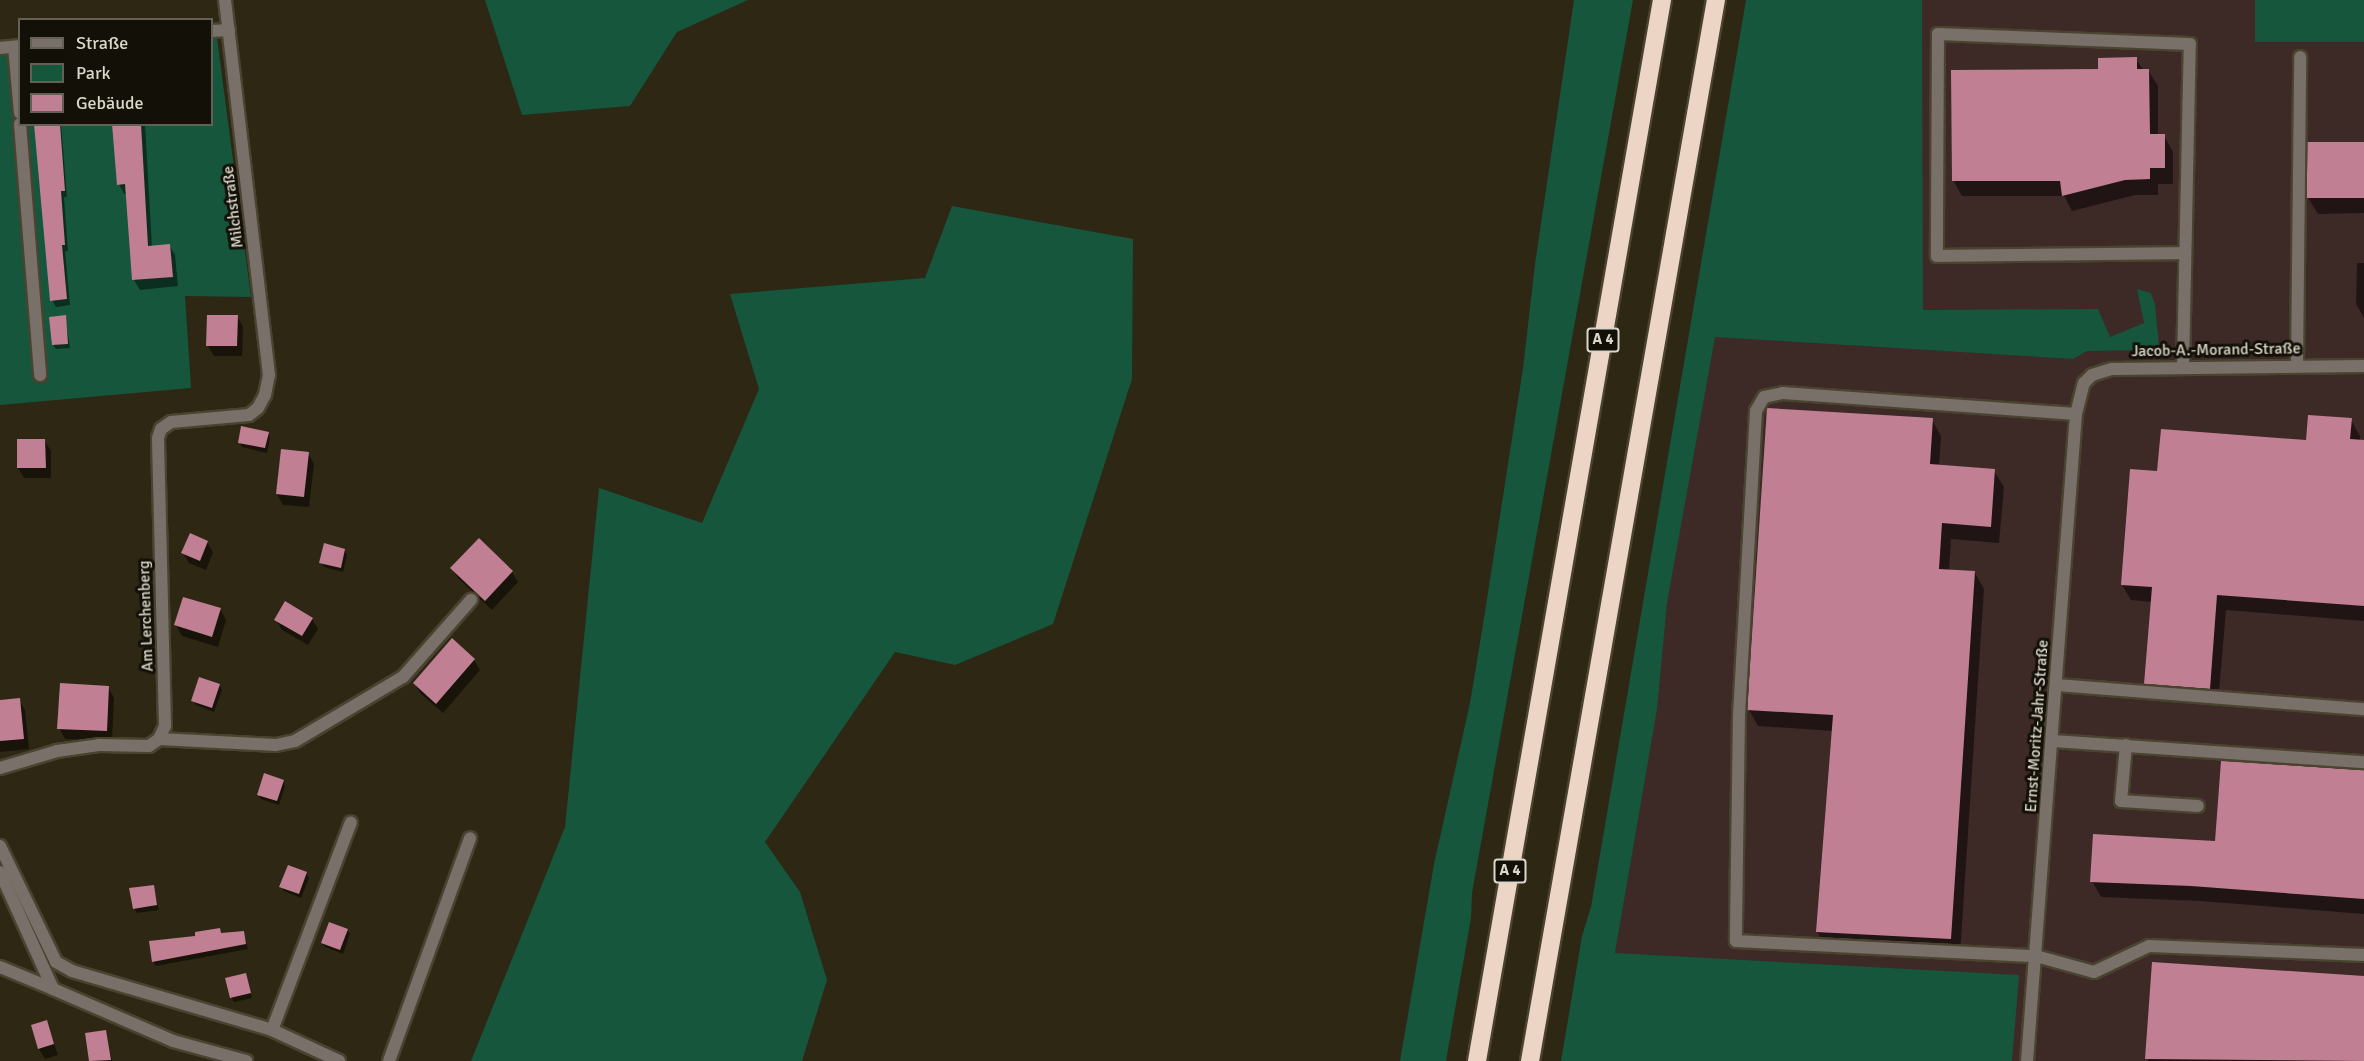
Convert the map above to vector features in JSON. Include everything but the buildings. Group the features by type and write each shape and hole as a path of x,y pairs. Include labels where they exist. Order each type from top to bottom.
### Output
{"highway":[{"name":"A 4","path":"1477,1061 1662,0"},
{"path":"1530,1061 1716,0"}],"street":[{"name":"Milchstraße","path":"225,0 269,375 265,395 258,408"},
{"path":"213,31 229,30"},
{"path":"2183,366 2190,44 1938,34 1937,256 2185,253"},
{"path":"0,48 17,46 18,68"},
{"path":"2297,365 2300,57"},
{"path":"20,126 40,375"},
{"name":"Jacob-A.-Morand-Straße","path":"2081,393 2084,383 2092,375 2112,369 2183,366 2364,366"},
{"path":"2076,414 1783,393 1764,397 1756,411 1739,713 1736,941 2036,956 2094,972 2149,946 2364,955"},
{"name":"Ernst-Moritz-Jahr-Straße","path":"2027,1061 2076,414 2081,393"},
{"name":"Am Lerchenberg","path":"159,739 165,726 158,438 161,429 171,422 236,418 249,415 258,408"},
{"path":"0,768 57,752 99,745 149,746 159,739 276,745 295,741 403,677 471,600"},
{"path":"2057,685 2364,709"},
{"path":"2053,741 2364,762"},
{"path":"2126,745 2121,801 2198,806"},
{"path":"272,1030 351,822"},
{"path":"389,1061 470,838"},
{"path":"0,846 56,962 72,971 272,1030 339,1061"},
{"path":"0,872 53,989"},
{"path":"0,966 173,1041 246,1061"}],"shaded area":[{"path":"1772,0 2364,0 2364,1061 1597,1061 1656,710 1667,601"}],"green space":[{"path":"485,0 748,0 677,32 630,106 522,115"},
{"path":"1574,0 1633,0 1472,893 1471,918 1446,1061 1400,1061 1434,864 1470,703 1484,618 1523,368 1535,264"},
{"path":"1746,0 1922,0 1923,310 2098,309 2110,337 2144,323 2137,289 2151,293 2155,305 2159,346 2152,350 2087,351 2073,359 1715,337 1667,603 1657,709 1615,953 2019,975 2012,1061 1561,1061 1582,936 1591,907"},
{"path":"2255,0 2364,0 2364,42 2255,42"},
{"path":"213,38 217,38 251,297 185,296 191,388 0,405 0,55 18,54 18,126 213,126"},
{"path":"952,206 1133,239 1132,379 1053,624 955,665 895,652 765,842 800,892 827,980 802,1061 471,1061 565,827 599,488 702,523 759,389 730,294 925,278"}]}
